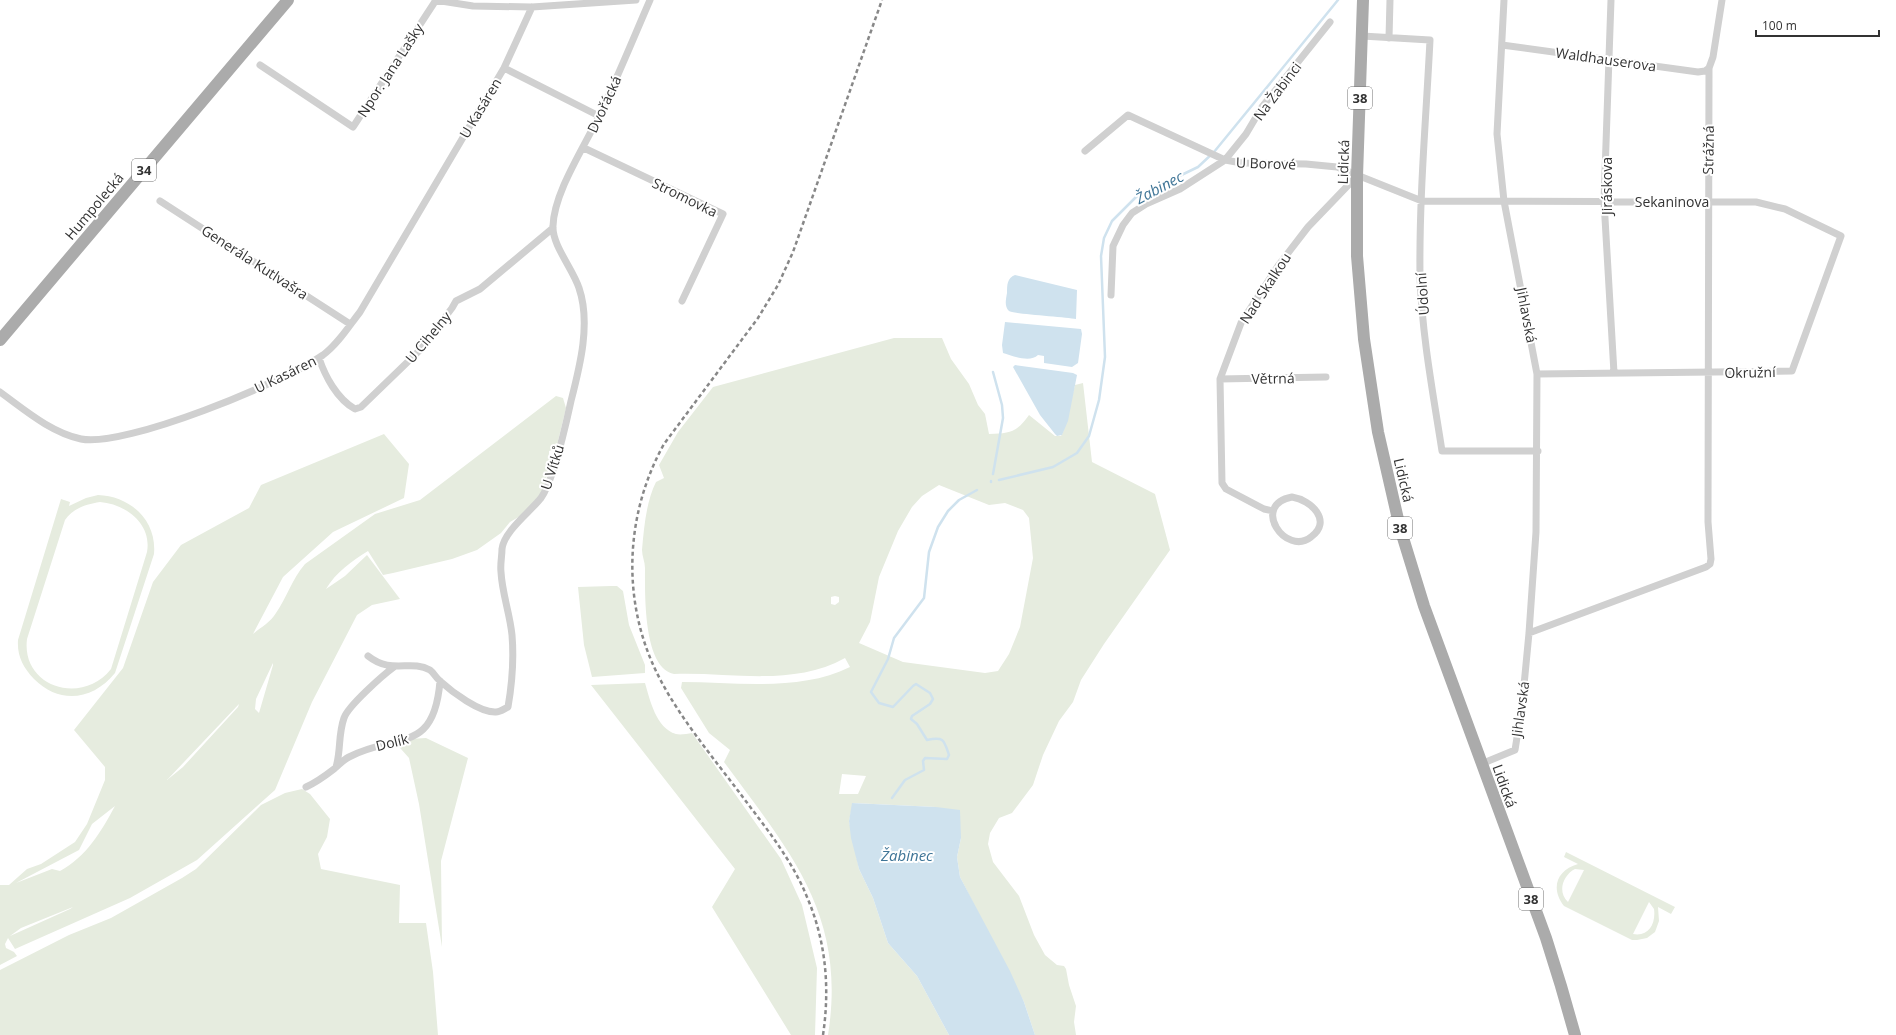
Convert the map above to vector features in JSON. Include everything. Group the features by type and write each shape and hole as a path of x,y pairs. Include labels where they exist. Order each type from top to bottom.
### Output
{"main road":[{"name":"Humpolecká","path":"0,340 288,0"},
{"name":"Lidická","path":"1363,0 1357,176 1357,256 1370,390 1388,480 1400,528 1420,592 1546,938 1575,1035"}],"street":[{"path":"436,0 473,6 532,7 636,0"},
{"name":"Npor. Jana Lašky","path":"260,65 353,127 436,0"},
{"name":"Dvořácká","path":"555,208 599,116 650,0"},
{"path":"1362,36 1389,38 1390,0"},
{"name":"Jihlavská","path":"1482,764 1515,750 1522,706 1536,532 1538,451 1537,374 1504,201 1497,127 1504,0"},
{"name":"Jiráskova","path":"1611,0 1604,200 1614,373"},
{"name":"Strážná","path":"1529,633 1706,568 1710,564 1711,559 1708,522 1709,68 1713,58 1722,0"},
{"name":"U Kasáren","path":"0,392 53,429 81,439 94,440 126,435 169,423 301,369 318,358 338,340 360,312 504,68 532,7"},
{"name":"Na Žabinci","path":"1225,160 1246,134 1262,107 1330,22"},
{"name":"Údolní","path":"1389,38 1430,40 1422,201 1420,277 1428,360 1442,451 1538,451"},
{"name":"Waldhauserova","path":"1502,45 1698,72 1705,71 1709,68"},
{"name":"U Kasáren","path":"504,68 599,116"},
{"path":"1085,151 1128,115 1225,160"},
{"name":"Stromovka","path":"584,148 722,214 682,301"},
{"name":"U Borové","path":"1111,295 1113,246 1123,225 1132,213 1146,204 1180,190 1225,160 1242,163 1306,164 1337,167 1357,176"},
{"name":"Sekaninova","path":"1357,176 1422,201 1604,200 1756,202 1785,209 1841,236 1792,371"},
{"name":"Nad Skalkou","path":"1273,511 1264,509 1226,489 1222,483 1220,379 1241,323 1278,266 1308,227 1357,176"},
{"name":"Generála Kutlvašra","path":"160,201 350,324"},
{"name":"U Vítků","path":"440,681 476,707 496,712 508,707 511,690 512,635 500,571 503,546 508,535 542,497 551,479 571,401 583,336 584,315 580,289 572,270 554,238 552,228 555,208"},
{"name":"U Cihelny","path":"318,358 328,381 339,394 351,407 355,409 361,407 421,349 456,301 480,289 552,228"},
{"name":"Okružní","path":"1708,373 1792,371"},
{"path":"1537,374 1708,373"},
{"name":"Větrná","path":"1220,379 1326,377"},
{"path":"1292,497 1306,501 1316,510 1319,516 1318,530 1309,539 1303,542 1290,540 1277,530 1272,519 1273,511 1279,502 1285,498 1292,497"},
{"path":"368,656 375,661 394,667 422,667 432,671 440,681"},
{"path":"336,768 339,755 338,742 345,715 385,673 394,667"},
{"name":"Dolík","path":"306,787 318,782 347,758 369,747 413,738 425,729 437,704 440,681"}],"shaded area":[{"path":"894,338 942,338 951,359 969,384 978,405 985,414 989,434 1012,431 1016,429 1029,415 1055,436 1061,436 1075,385 1083,383 1092,462 1155,494 1170,550 1104,644 1081,680 1073,702 1059,721 1043,755 1033,785 1012,813 999,818 990,833 988,844 993,862 1019,896 1034,935 1045,955 1057,965 1064,966 1066,969 1069,985 1076,1006 1074,1022 1076,1035 1035,1035 1024,1002 960,877 957,857 961,838 936,807 853,803 849,821 859,869 873,898 888,943 917,976 949,1035 828,1035 832,993 829,954 821,920 808,887 791,856 771,826 724,762 730,750 709,733 681,688 682,682 746,684 789,683 831,675 850,667 845,658 825,667 783,675 739,676 674,674 664,669 656,658 651,644 648,628 645,594 645,566 642,550 646,515 650,498 656,482 664,478 659,465 678,432 713,387","holes":["939,485 989,505 1005,503 1023,510 1029,518 1033,558 1020,627 1009,654 998,671 985,673 903,662 859,643 870,622 879,577 898,531 912,507 922,496","831,597 839,597 839,602 835,605 831,604","842,774 866,776 858,794 839,794"]},
{"path":"556,396 563,398 566,408 556,449 549,451 549,456 553,458 541,494 522,515 510,522 501,533 477,550 452,559 383,575 368,551 345,567 330,583 326,589 345,576 367,555 400,599 372,605 357,615 312,702 275,790 197,860 130,898 15,949 8,938 5,944 6,948 14,952 17,956 0,965 0,885 9,885 27,869 41,864 75,842 87,824 105,780 105,767 74,730 123,668 153,582 181,545 249,508 261,485 384,434 409,464 404,498 333,532 283,577 253,634 274,616 300,570 305,564 375,514 420,500","holes":["273,663 259,713 255,709 256,699","239,704 238,707 183,767 167,780","115,806 92,843 78,859 60,871 52,869 16,883 79,850 92,824","73,907 10,936 21,928"]},
{"path":"98,495 110,496 131,505 146,521 151,531 154,542 154,554 115,673 97,689 87,694 65,696 44,687 30,675 20,656 18,640 61,499 70,502 69,506 86,498","holes":["100,502 128,511 141,524 147,542 147,552 111,669 99,680 85,687 70,688 56,686 43,679 34,669 28,656 27,639 65,520 72,512 85,505"]},
{"path":"617,586 623,591 629,625 645,665 645,673 592,677 584,645 578,587"},
{"path":"645,683 655,713 663,726 676,734 692,733 781,859 802,905 817,968 815,1035 791,1035 712,907 735,869 591,685"},
{"path":"426,738 468,758 441,861 442,947 419,804 409,758 393,740"},
{"path":"302,789 310,794 330,819 327,837 318,854 321,869 400,885 399,923 426,923 433,972 438,1035 0,1035 0,970 69,935 111,918 182,878 196,869 261,805 285,793"},
{"path":"1566,852 1675,907 1671,914 1658,907 1659,921 1655,932 1647,938 1632,940 1564,906 1557,893 1558,880 1565,871 1578,864 1564,857","holes":["1575,869 1584,870 1568,902 1563,893 1563,884 1567,875","1649,902 1654,909 1654,919 1652,924 1647,931 1639,934 1633,934"]}],"water":[{"path":"1015,275 1077,290 1076,319 1009,311 1006,307 1007,285 1010,278"},
{"path":"1005,322 1081,329 1082,334 1078,363 1072,367 1044,363 1044,356 1038,355 1026,359 1003,353 1002,345"},
{"path":"1015,365 1073,373 1077,375 1068,421 1062,435 1057,436 1040,415 1013,367"},
{"name":"Žabinec","path":"852,803 936,807 960,810 961,838 957,857 960,877 1010,971 1024,1002 1035,1035 949,1035 917,976 888,943 873,898 859,869 851,838 849,821"}],"waterway":[{"name":"Žabinec","path":"999,480 1053,467 1077,453 1089,436 1099,400 1105,357 1101,256 1104,238 1112,221 1136,197 1198,167 1214,152 1338,0"},
{"path":"993,372 1002,405 1003,418 993,474"},
{"name":"Žabinec","path":"892,798 905,780 924,770 923,761 925,758 947,759 949,755 942,740 927,740 917,724 911,719 912,716 930,704 933,699 930,693 916,684 893,707 879,703 871,692 888,659 894,638 924,598 929,552 938,527 948,511 959,500 977,490"}],"railway":[{"path":"823,1035 826,1000 825,965 818,931 807,897 794,870 778,845 677,709 660,679 647,651 639,621 634,591 632,561 635,530 641,501 651,472 664,444 758,318 778,285 793,252 882,0"}]}
